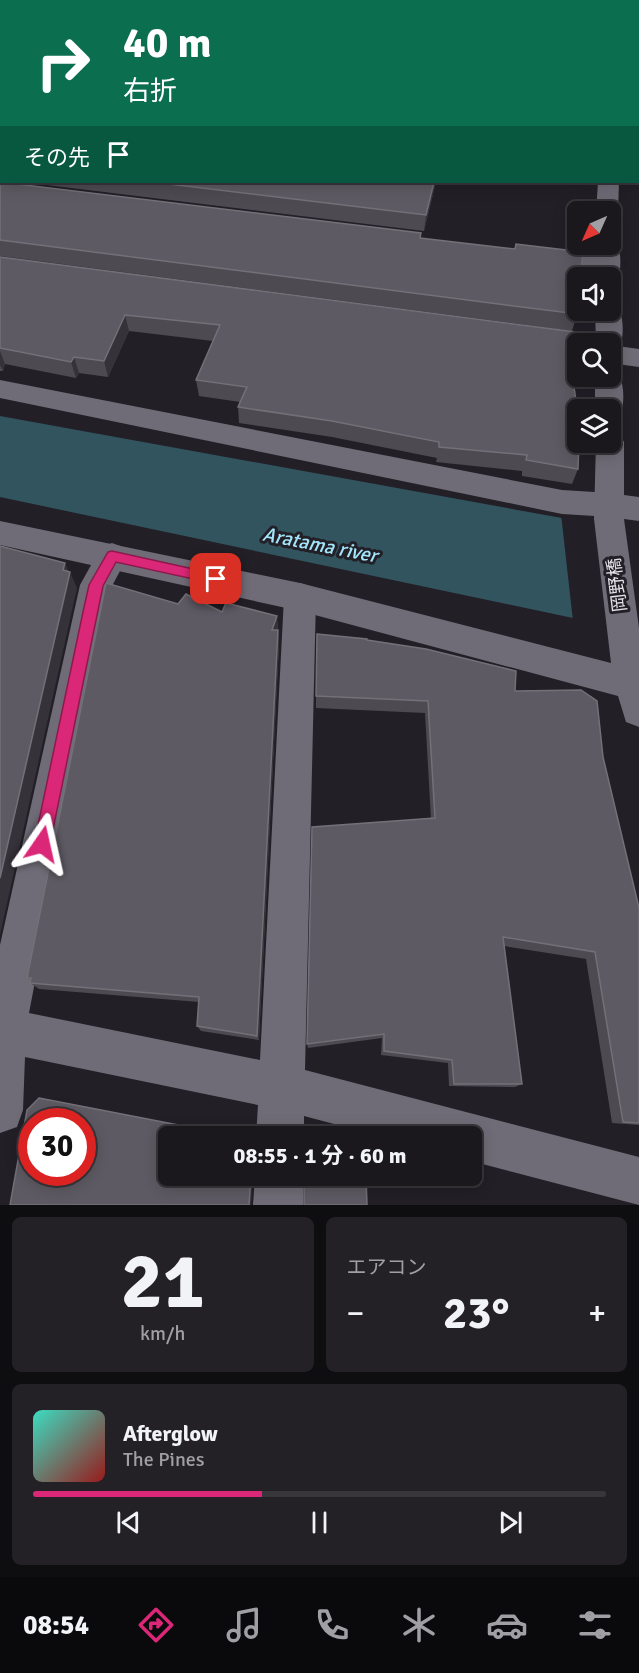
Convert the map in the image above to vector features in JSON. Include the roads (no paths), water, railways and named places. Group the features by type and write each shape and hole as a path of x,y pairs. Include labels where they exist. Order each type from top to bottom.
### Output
{"street":[{"path":"607,201 608,183"},
{"path":"511,251 607,262"},
{"path":"621,356 639,358"},
{"path":"0,389 620,511"},
{"name":"岡野橋","path":"612,453 620,511 633,683"},
{"path":"0,533 300,597 633,683"},
{"path":"0,1110 2,1029 89,612 96,585 112,556"},
{"path":"280,1126 300,597"},
{"path":"2,1029 282,1087 639,1181"},
{"path":"278,1205 279,1186"}],"lane":[{"path":"529,333 567,339"}],"water":[{"name":"Aratama river","path":"0,416 639,532 639,632 0,497"}]}
